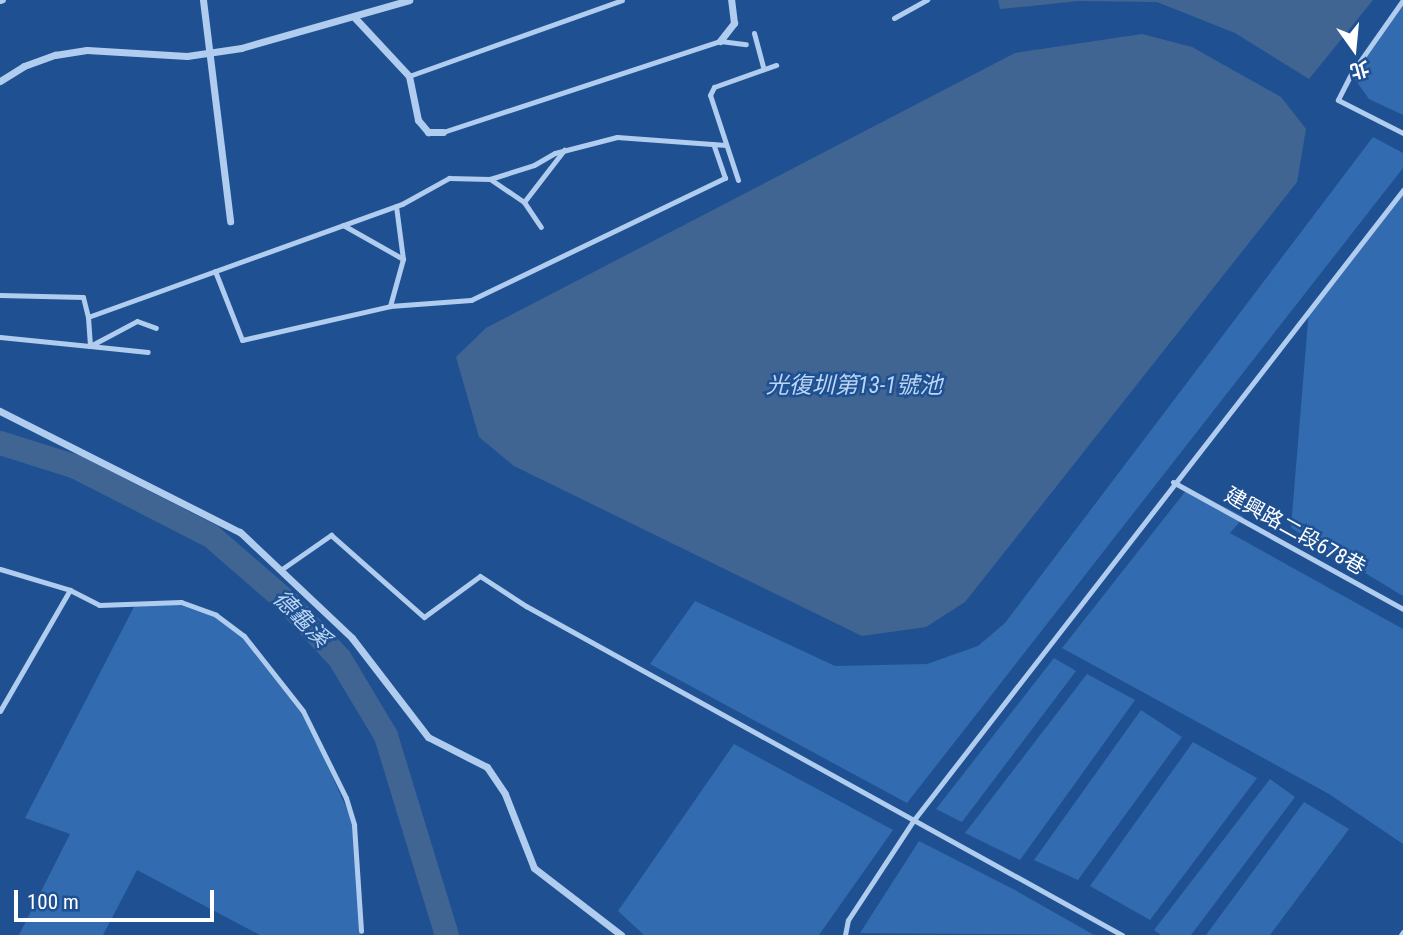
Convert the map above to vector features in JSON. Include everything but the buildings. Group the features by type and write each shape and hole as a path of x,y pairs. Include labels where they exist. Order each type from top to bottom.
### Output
{"street":[{"path":"203,0 230,220"},
{"path":"0,81 24,66 87,50 187,56 241,48 355,18 408,0"},
{"path":"720,41 734,23 731,0"},
{"path":"355,18 409,76 418,120 428,132 443,132"},
{"path":"0,411 240,533 282,569 352,639 428,737 487,767 505,794 534,868 621,935"}],"lane":[{"path":"409,76 622,0"},
{"path":"894,18 927,0"},
{"path":"1403,0 1351,74 1338,100 1403,133"},
{"path":"754,33 763,66"},
{"path":"443,132 720,41 746,44"},
{"path":"738,180 712,104 714,87 763,66 776,65"},
{"path":"88,317 396,206 449,178 490,179 564,150 617,137 726,145"},
{"path":"215,271 242,340 390,306 471,300 725,178 713,144"},
{"path":"524,202 564,150"},
{"path":"490,179 524,202 541,227"},
{"path":"845,935 848,920 913,821 1173,482 1403,190"},
{"path":"390,306 403,260 396,206"},
{"path":"343,225 403,260"},
{"path":"0,295 83,298 88,317 89,346"},
{"path":"89,346 137,321 156,328"},
{"path":"0,337 148,352"},
{"name":"建興路二段678巷","path":"1173,482 1403,609"},
{"path":"282,569 331,534 424,617 480,576 913,821 1122,935"},
{"path":"0,569 70,590 99,605 181,602 216,615 244,636 303,711 346,798 354,825 361,931"},
{"path":"0,711 70,590"}],"shaded area":[{"path":"1403,0 1403,115 1369,99 1351,74"},
{"path":"1373,137 1403,153 1403,168 907,803 650,664 695,601 835,666 927,664 978,646 1005,623"},
{"path":"1403,190 1403,596 1291,528 1309,309"},
{"path":"1188,488 1244,517 1230,533 1403,629 1403,844 1329,794 1062,648"},
{"path":"181,602 216,615 244,636 303,711 354,825 360,935 260,935 137,870 103,935 19,935 70,834 25,818 135,605"},
{"path":"1054,658 1076,671 962,822 936,809"},
{"path":"1087,674 1135,700 1020,860 965,833"},
{"path":"1141,710 1182,737 1078,880 1034,860"},
{"path":"1193,742 1257,778 1150,920 1090,886"},
{"path":"734,744 893,830 819,935 644,935 618,911"},
{"path":"1270,779 1295,797 1191,935 1161,935 1154,930"},
{"path":"1304,802 1349,829 1270,935 1206,935"},
{"path":"919,841 1013,889 1094,935 860,933"}],"water":[{"path":"998,0 1373,0 1309,79 1235,33 1157,2 1079,1 1000,9"},
{"name":"光復圳第13-1號池","path":"1142,34 1192,47 1281,97 1306,129 1297,182 965,602 926,627 862,636 514,466 479,437 456,357 486,328 1015,53"}],"waterway":[{"name":"德龜溪","path":"0,443 76,467 211,536 288,603 340,659 386,736 447,935"}]}
